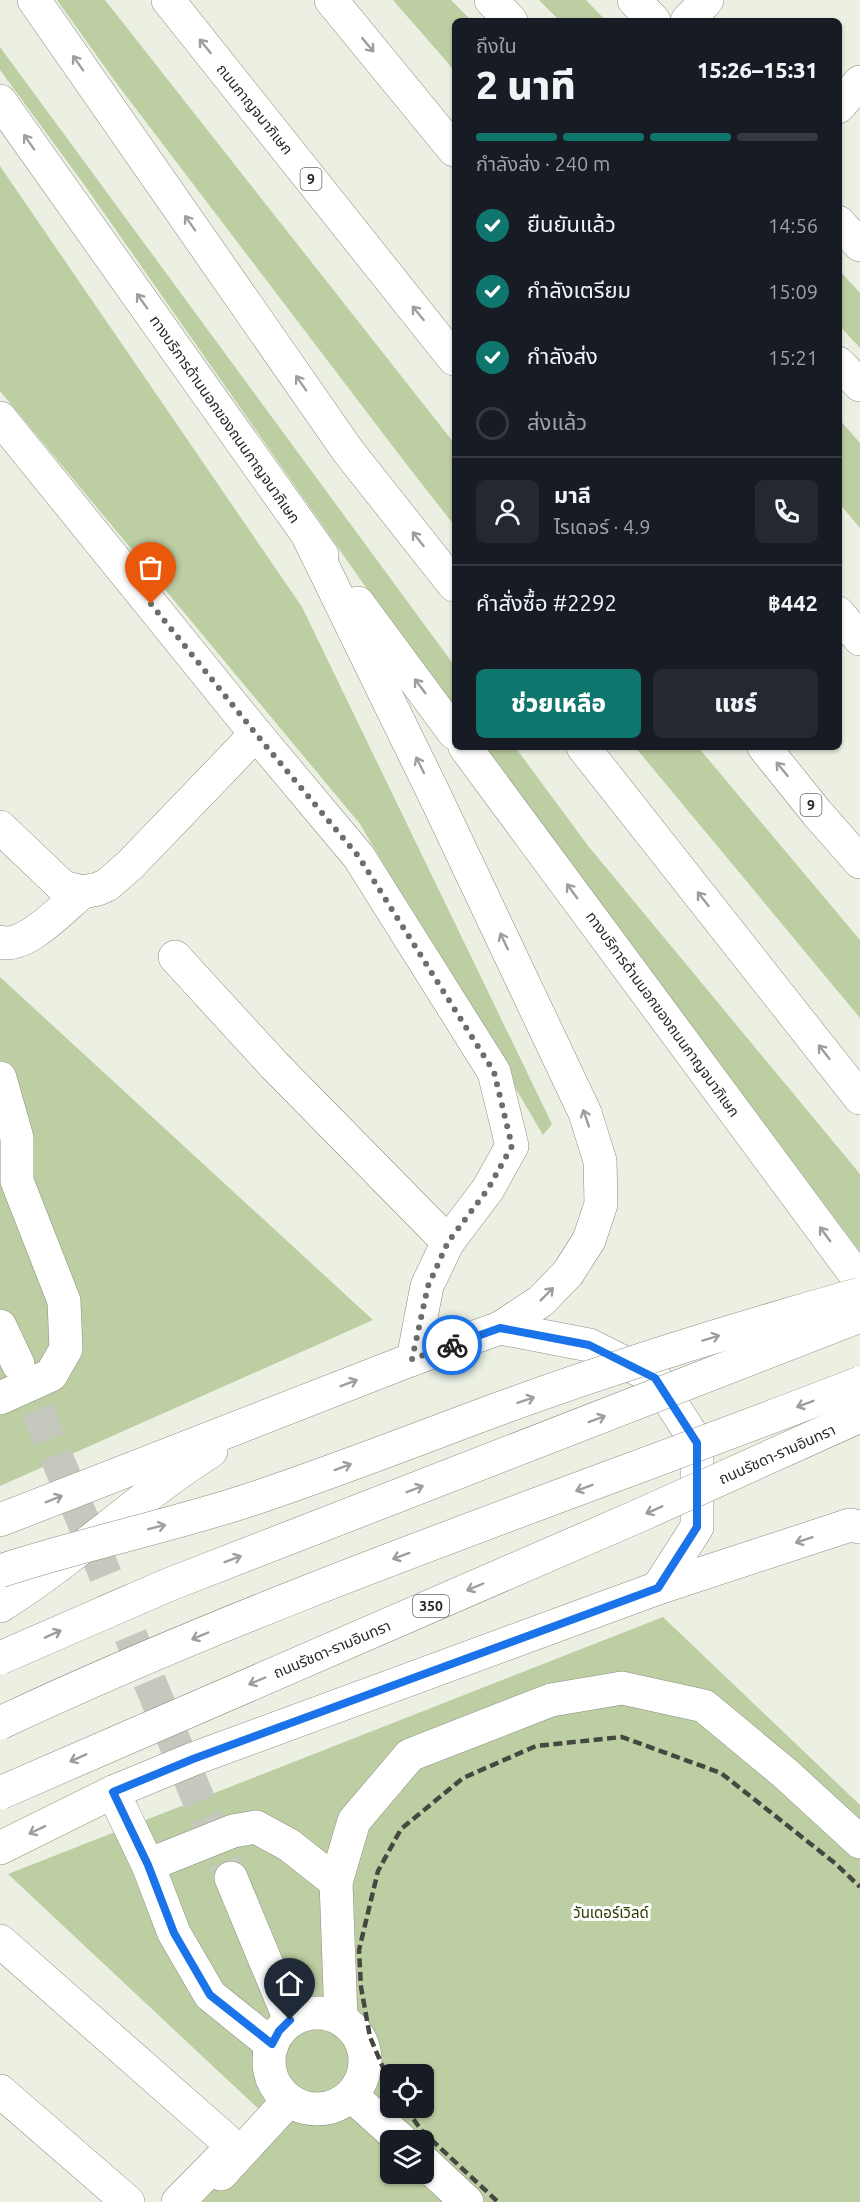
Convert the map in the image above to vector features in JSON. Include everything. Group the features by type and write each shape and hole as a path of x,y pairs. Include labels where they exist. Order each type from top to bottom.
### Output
{"main road":[{"path":"34,0 348,451 452,582"},
{"name":"ถนนกาญจนาภิเษก","path":"168,0 452,356"},
{"path":"331,0 452,148"},
{"path":"490,0 508,18"},
{"path":"634,0 651,18"},
{"path":"690,18 707,0"},
{"path":"842,102 860,82"},
{"name":"ทางบริการด้านนอกของถนนกาญจนาภิเษก","path":"0,101 309,538 452,730"},
{"path":"842,226 860,245"},
{"path":"842,367 860,385"},
{"path":"0,418 256,734 359,857 494,1072 512,1146 488,1189 448,1242 428,1286 412,1359"},
{"path":"0,1520 412,1359 500,1328 541,1301 568,1273 589,1240 601,1204 600,1161 585,1113 435,796 309,538"},
{"path":"842,618 860,639"},
{"path":"0,942 6,944 20,940 37,931 82,892 107,885 130,865 256,734"},
{"name":"ทางบริการด้านนอกของถนนกาญจนาภิเษก","path":"467,750 860,1281"},
{"path":"585,750 860,1098"},
{"name":"9","path":"766,750 860,862"},
{"path":"0,827 63,887 82,892"},
{"path":"175,957 274,1065 448,1242"},
{"path":"0,1078 8,1150 17,1180 64,1301 66,1349 51,1375 0,1398"},
{"path":"0,1571 54,1553 180,1521 247,1500 592,1376 860,1294"},
{"path":"0,1658 168,1585 860,1317"},
{"path":"0,1326 18,1365"},
{"path":"500,1328 589,1345 655,1378 697,1443 697,1527 658,1588"},
{"path":"0,1723 85,1684 350,1575 860,1383"},
{"path":"0,1606 33,1584 188,1466 295,1404"},
{"name":"ถนนรัชดา-รามอินทรา","path":"0,1793 635,1518 860,1416"},
{"path":"0,1848 113,1792 204,1755 658,1588 850,1525 860,1527"},
{"path":"341,2019 336,1882 354,1821 410,1755 551,1700 622,1688 704,1706 786,1773 860,1842"},
{"path":"113,1792 148,1865 174,1933 210,1995 281,2032"},
{"path":"148,1865 233,1831 255,1827 289,1845 336,1882"},
{"path":"231,1878 281,2032"},
{"path":"0,1941 226,2140 227,2152 178,2202"},
{"path":"319,2012 334,2015 348,2023 358,2035 364,2048 365,2065 361,2082 351,2095 337,2105 321,2109 304,2107 289,2100 277,2089 269,2060 281,2032 304,2014 319,2012"},
{"path":"0,2091 128,2202"},
{"path":"351,2095 389,2130"},
{"path":"196,2202 289,2100"},
{"path":"434,2171 467,2202"}],"green space":[{"path":"57,0 105,0 452,440 452,522 407,465 117,84"},
{"path":"393,0 451,0 469,18 452,18 452,68"},
{"path":"539,0 586,0 603,18 557,18"},
{"path":"0,47 452,662 452,704 374,599 83,183 0,70"},
{"path":"0,166 302,607 552,1124 543,1135 360,824 0,391"},
{"path":"842,273 860,293 860,348 842,328"},
{"path":"842,422 860,443 860,528 842,507"},
{"path":"486,750 517,750 589,847 860,1174 860,1252"},
{"path":"637,750 701,750 860,940 860,1018"},
{"path":"0,977 373,1320 0,1486"},
{"name":"วันเดอร์เวิลด์","path":"663,1617 860,1805 860,2202 172,2202 266,2116 8,1874"}],"tunnel":[{"path":"18,1364 231,1878"}],"railway":[{"path":"381,2064 370,2037 361,1987 359,1950 378,1871 401,1829 463,1778 536,1746 622,1737 721,1773 836,1864 860,1887"},
{"path":"413,2118 421,2130 498,2202"}],"way so far":[{"path":"151,604 359,857 494,1072 512,1146 488,1189 448,1242 428,1286 412,1359 452,1345"}],"route":[{"path":"290,2020 279,2031 272,2044 210,1995 174,1933 148,1865 113,1792 193,1759 658,1588 697,1527 697,1443 655,1378 589,1345 500,1328 452,1345"}]}
